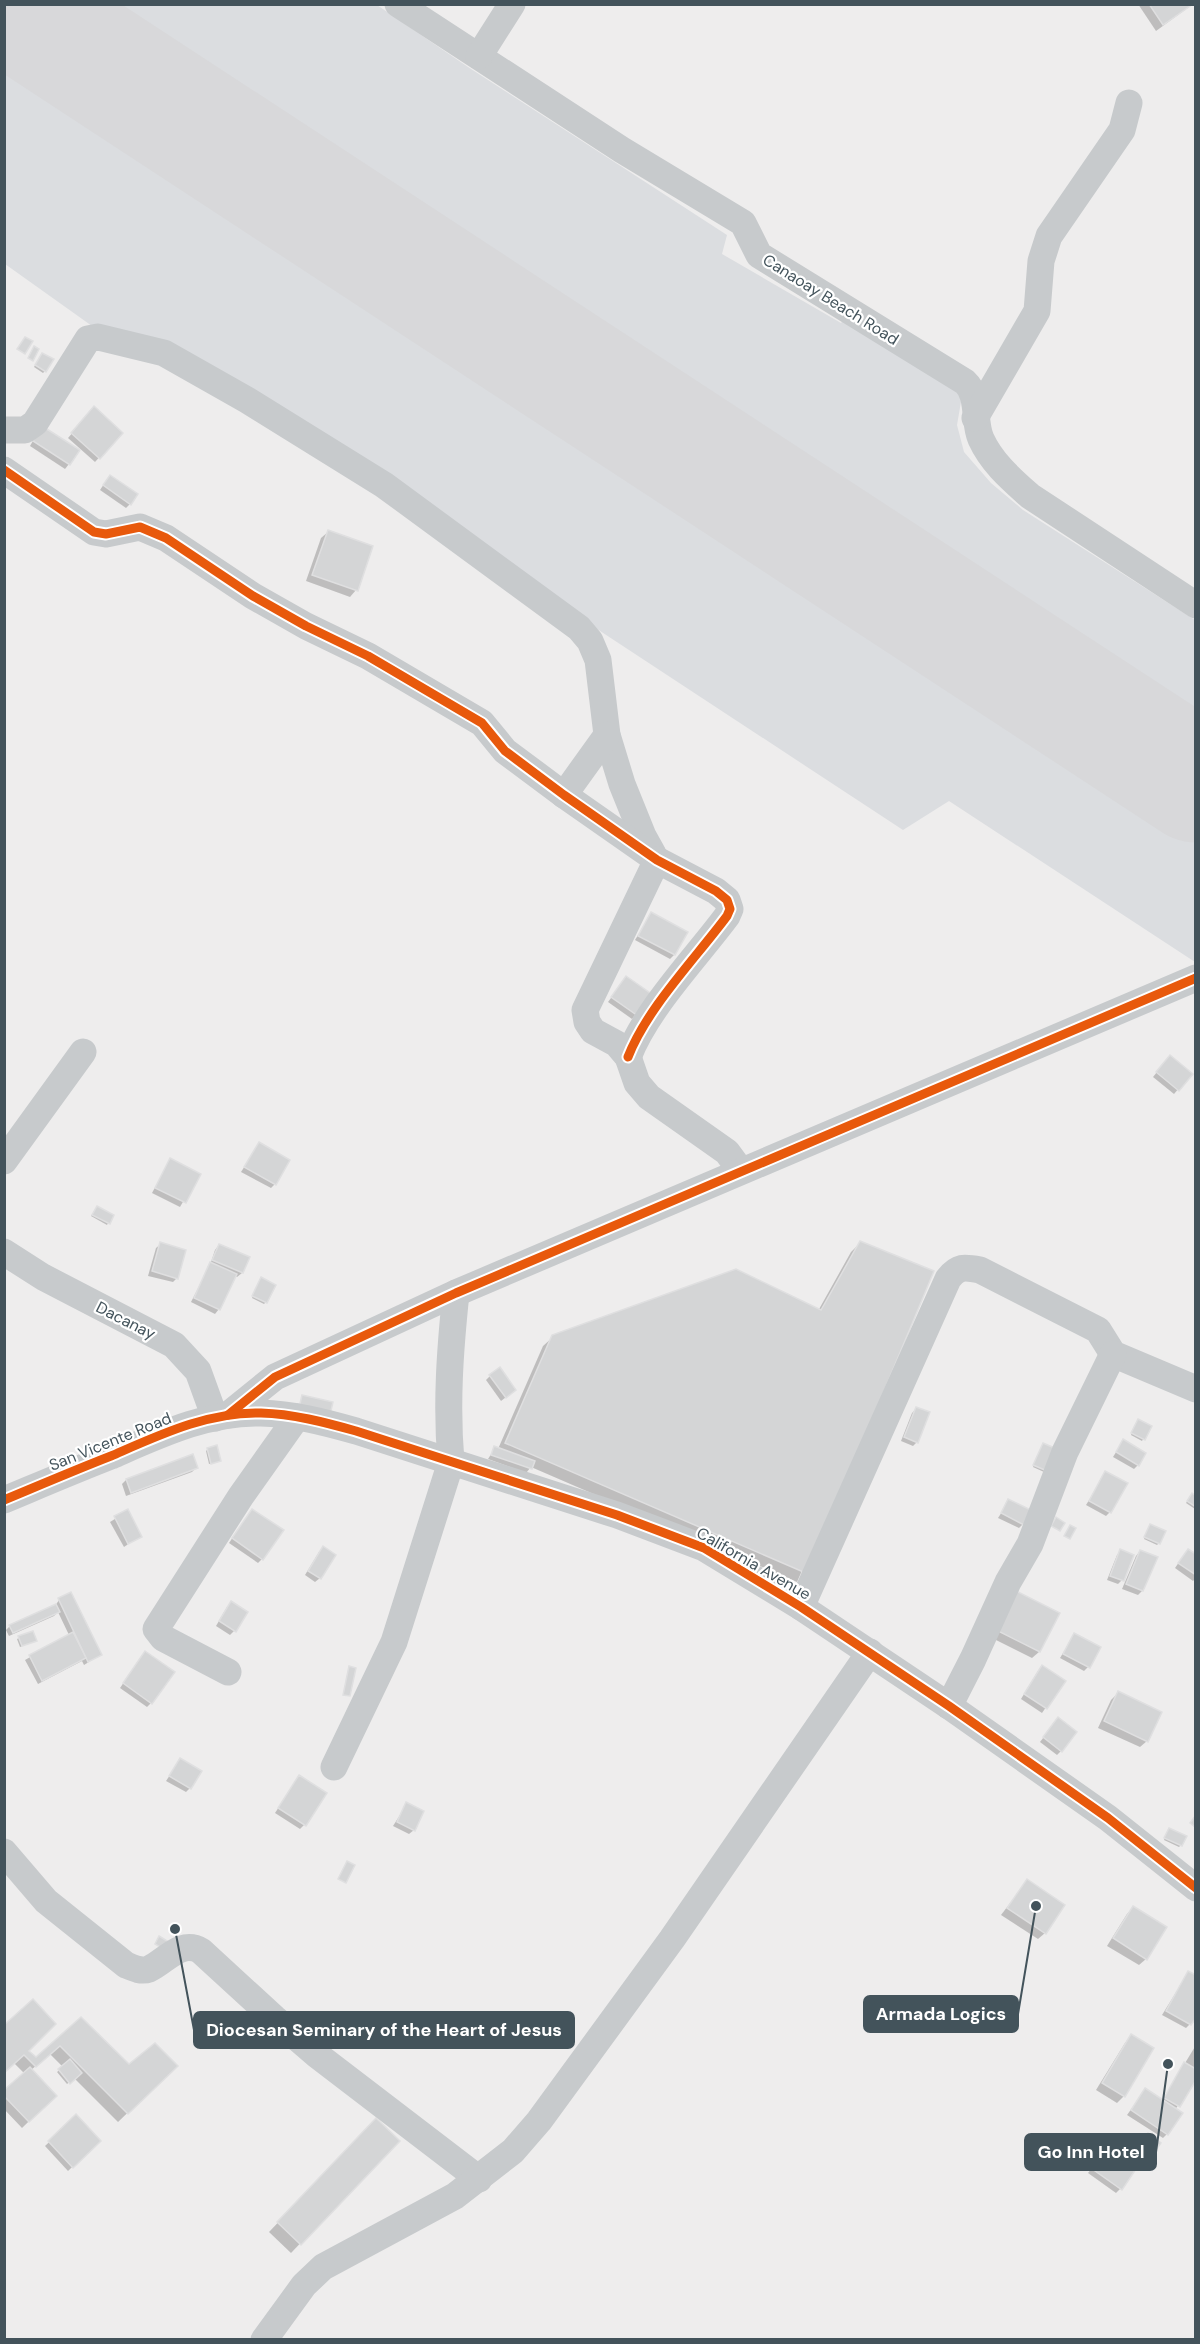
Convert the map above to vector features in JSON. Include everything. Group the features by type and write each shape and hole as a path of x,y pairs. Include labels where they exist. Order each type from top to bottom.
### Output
{"street":[{"name":"Canaoay Beach Road","path":"398,4 622,150 743,224 755,251 765,259 965,382 972,392 975,418 981,438 992,458 1009,477 1030,495 1196,605"},
{"path":"479,56 512,4"},
{"path":"975,418 1036,311 1041,261 1049,236 1122,130 1129,103"},
{"path":"4,430 25,430 35,423 88,339 92,337 164,353 247,400 384,485 579,628 590,641 598,660 607,735 628,801 643,836 657,860"},
{"path":"4,470 94,532 106,534 140,527 166,538 253,596 306,626 368,656 482,723 506,751 564,795 657,860 716,891 727,900 730,909 727,916 688,963 634,1040 628,1057"},
{"path":"564,795 607,735"},
{"path":"657,860 585,1010 587,1022 593,1031 616,1044 628,1057 637,1083 649,1097 727,1152 741,1171"},
{"path":"221,1417 275,1377 456,1293 1196,978"},
{"path":"4,1161 83,1053"},
{"name":"Dacanay","path":"4,1252 43,1277 174,1345 198,1371 221,1417"},
{"path":"801,1607 948,1279 956,1269 964,1267 980,1270 1098,1330 1113,1354 1196,1389"},
{"path":"334,1767 394,1642 451,1462 448,1360 456,1293"},
{"path":"949,1706 1008,1582 1029,1544 1065,1452 1113,1354"},
{"name":"California Avenue","path":"221,1417 260,1413 312,1419 617,1515 694,1544 801,1607 949,1706 1108,1818 1196,1888"},
{"name":"San Vicente Road","path":"4,1500 153,1438 221,1417"},
{"path":"228,1672 163,1638 156,1629 241,1496 297,1417"},
{"path":"264,2340 304,2285 323,2267 455,2196 513,2151 539,2121 672,1939 870,1652"},
{"path":"4,1852 46,1901 126,1965 137,1970 148,1970 169,1955 186,1947 196,1947 317,2055 479,2179"}],"shaded area":[{"path":"4,5 377,5 468,67 727,235 722,254 841,323 847,316 963,390 957,425 964,452 991,483 1023,510 1195,620 1195,962 949,801 903,830 594,627 375,471 99,331 5,264"}],"building":[{"path":"1149,4 1193,4 1163,25"},
{"path":"25,337 33,341 25,354 17,349"},
{"path":"34,346 39,349 33,361 28,358"},
{"path":"42,353 54,359 46,372 35,365"},
{"path":"94,406 123,433 100,459 71,433"},
{"path":"42,426 80,450 70,465 33,441"},
{"path":"110,475 138,494 131,505 103,485"},
{"path":"328,530 373,546 358,591 312,575"},
{"path":"651,912 688,932 675,955 638,936"},
{"path":"626,976 653,995 638,1016 611,997"},
{"path":"1170,1055 1193,1074 1179,1091 1156,1072"},
{"path":"259,1142 290,1160 276,1185 244,1167"},
{"path":"170,1158 201,1174 186,1203 155,1188"},
{"path":"97,1206 114,1215 110,1224 92,1215"},
{"path":"860,1241 934,1271 808,1574 505,1443 552,1335 736,1269 821,1310"},
{"path":"160,1242 186,1250 178,1279 152,1271"},
{"path":"219,1244 250,1257 243,1273 212,1260"},
{"path":"210,1262 237,1274 220,1310 194,1298"},
{"path":"261,1277 276,1285 267,1303 252,1296"},
{"path":"500,1367 516,1390 506,1398 489,1375"},
{"path":"302,1395 333,1402 330,1415 299,1408"},
{"path":"916,1407 930,1412 918,1443 904,1437"},
{"path":"1138,1419 1152,1426 1145,1440 1131,1433"},
{"path":"1123,1439 1146,1453 1139,1466 1116,1452"},
{"path":"1043,1443 1057,1449 1047,1471 1033,1465"},
{"path":"217,1445 221,1461 211,1464 207,1448"},
{"path":"494,1446 535,1461 532,1469 491,1455"},
{"path":"193,1454 198,1468 131,1493 126,1479"},
{"path":"1105,1471 1128,1483 1111,1513 1089,1501"},
{"path":"1192,1493 1196,1496 1196,1507 1187,1501"},
{"path":"1008,1499 1031,1510 1024,1525 1001,1513"},
{"path":"128,1509 142,1537 128,1544 114,1516"},
{"path":"252,1509 284,1530 263,1560 232,1538"},
{"path":"1056,1517 1065,1523 1060,1531 1051,1526"},
{"path":"1150,1524 1166,1531 1160,1544 1144,1537"},
{"path":"1070,1525 1076,1528 1070,1539 1064,1536"},
{"path":"323,1546 336,1555 321,1579 308,1571"},
{"path":"1120,1549 1134,1555 1124,1581 1110,1576"},
{"path":"1188,1549 1196,1554 1196,1575 1178,1563"},
{"path":"1140,1550 1158,1557 1143,1591 1126,1584"},
{"path":"1016,1591 1060,1613 1040,1652 996,1630"},
{"path":"71,1592 102,1655 88,1662 58,1598"},
{"path":"231,1601 248,1612 236,1632 219,1621"},
{"path":"56,1604 60,1612 13,1633 9,1625"},
{"path":"33,1631 37,1641 22,1646 18,1636"},
{"path":"73,1632 86,1658 42,1681 29,1655"},
{"path":"1074,1633 1101,1647 1090,1668 1063,1654"},
{"path":"145,1651 175,1672 152,1704 123,1683"},
{"path":"1042,1665 1066,1681 1047,1709 1024,1694"},
{"path":"349,1666 356,1668 350,1696 343,1695"},
{"path":"1118,1691 1162,1712 1148,1742 1104,1721"},
{"path":"1058,1717 1077,1732 1062,1752 1043,1737"},
{"path":"180,1758 202,1771 191,1789 169,1776"},
{"path":"299,1775 327,1793 306,1826 278,1808"},
{"path":"406,1802 424,1811 415,1831 397,1822"},
{"path":"1196,1815 1196,1828 1190,1823"},
{"path":"1169,1828 1187,1836 1182,1846 1164,1838"},
{"path":"347,1861 355,1865 346,1883 338,1879"},
{"path":"1027,1879 1065,1905 1046,1934 1007,1908"},
{"path":"1133,1906 1167,1927 1147,1960 1113,1938"},
{"path":"159,1936 172,1944 168,1952 155,1944"},
{"path":"1188,1971 1196,1975 1196,2018 1191,2025 1166,2011"},
{"path":"33,1999 56,2024 29,2051 36,2057 81,2017 129,2064 155,2043 178,2066 128,2114 60,2046 36,2067 24,2055 4,2073 4,2025"},
{"path":"1131,2034 1154,2048 1125,2097 1102,2083"},
{"path":"70,2059 82,2073 70,2084 58,2069"},
{"path":"1184,2062 1196,2069 1196,2080 1180,2107 1164,2098"},
{"path":"30,2067 57,2096 29,2122 4,2096 4,2090"},
{"path":"1145,2088 1183,2113 1168,2135 1131,2110"},
{"path":"76,2114 101,2141 73,2168 48,2141"},
{"path":"376,2118 400,2141 301,2245 277,2222"},
{"path":"1148,2133 1161,2143 1147,2162 1134,2151"},
{"path":"1106,2148 1136,2169 1122,2190 1091,2168"}],"runway":[{"path":"9,4 1196,781"}],"cycle path":[{"path":"4,470 94,532 106,534 140,527 166,538 253,596 306,626 368,656 482,723 505,751 564,795 657,860 716,891 727,900 730,909 727,916 659,1002 636,1039 628,1057"},
{"path":"228,1415 275,1377 456,1293 1196,978"},
{"path":"4,1500 184,1426 222,1416 261,1413 308,1419 356,1431 617,1515 704,1548 801,1607 949,1706 1108,1818 1196,1888"}],"place":[{"name":"Armada Logics","path":"1036,1906"},
{"name":"Diocesan Seminary of the Heart of Jesus","path":"175,1929"},
{"name":"Go Inn Hotel","path":"1168,2064"}]}
